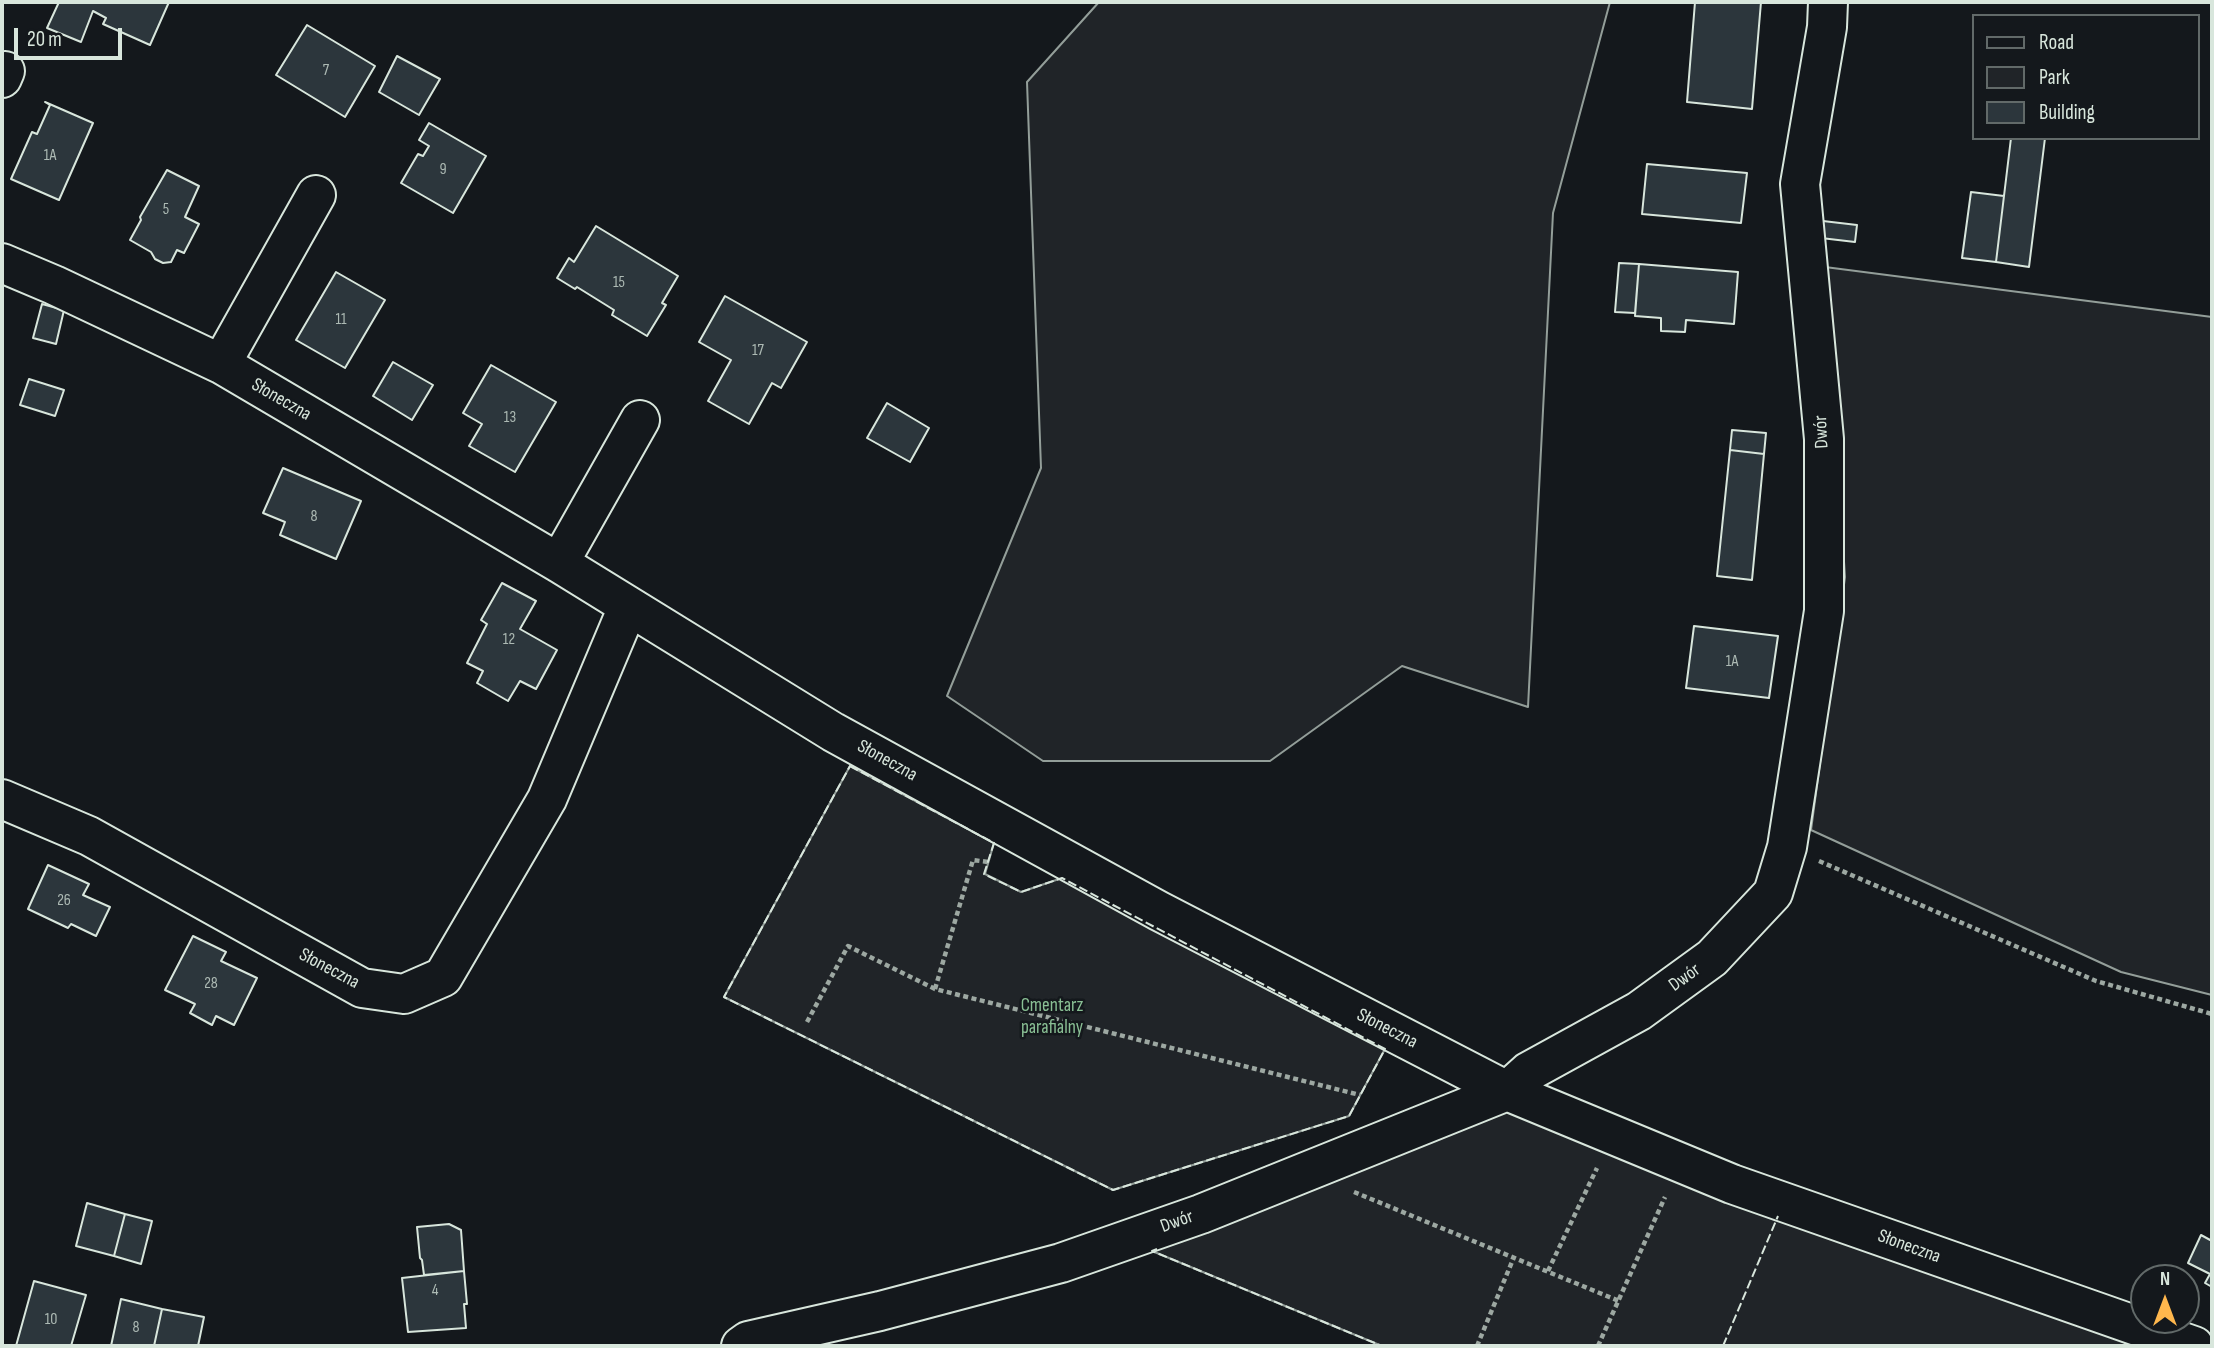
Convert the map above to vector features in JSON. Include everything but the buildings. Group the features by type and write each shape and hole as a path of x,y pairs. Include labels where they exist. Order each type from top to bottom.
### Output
{"street":[{"name":"Dwór","path":"741,1346 748,1341 880,1311 1061,1263 1201,1214 1507,1091 1528,1072 1639,1012 1712,958 1773,893 1787,847 1824,611 1824,439 1800,184 1827,27 1828,2"},
{"path":"220,364 316,195"},
{"name":"Słoneczna","path":"2,263 220,364 559,563 833,732 1159,911 1507,1091 1732,1184 2194,1346"},
{"path":"559,563 640,420"},
{"name":"Słoneczna","path":"2,799 89,836 362,988 404,994 443,977 547,799 628,607"}],"path":[{"path":"1787,847 2096,982 2212,1014"},
{"path":"935,989 973,860 988,862"},
{"path":"807,1022 848,946 935,989 1360,1096"},
{"path":"1548,1271 1601,1161"},
{"path":"1341,1187 1619,1301"},
{"path":"1598,1346 1670,1187"},
{"path":"1477,1346 1514,1257"}],"green space":[{"path":"1099,2 1610,2 1553,213 1528,707 1402,666 1270,761 1043,761 947,696 1041,468 1027,82"},
{"path":"1825,267 2212,317 2212,995 2121,972 1811,830 1845,577"},
{"name":"Cmentarz parafialny","path":"850,766 994,843 985,874 1021,892 1062,878 1385,1049 1349,1116 1113,1190 724,997"},
{"path":"1509,1105 2126,1340 2124,1346 1382,1346 1152,1251"}],"fence":[{"path":"850,766 994,843 984,874 1021,892 1062,878 1385,1049 1349,1116 1113,1190 724,997 850,766"},
{"path":"1723,1346 1778,1216"},
{"path":"1157,1249 1152,1251 1382,1346"}]}
